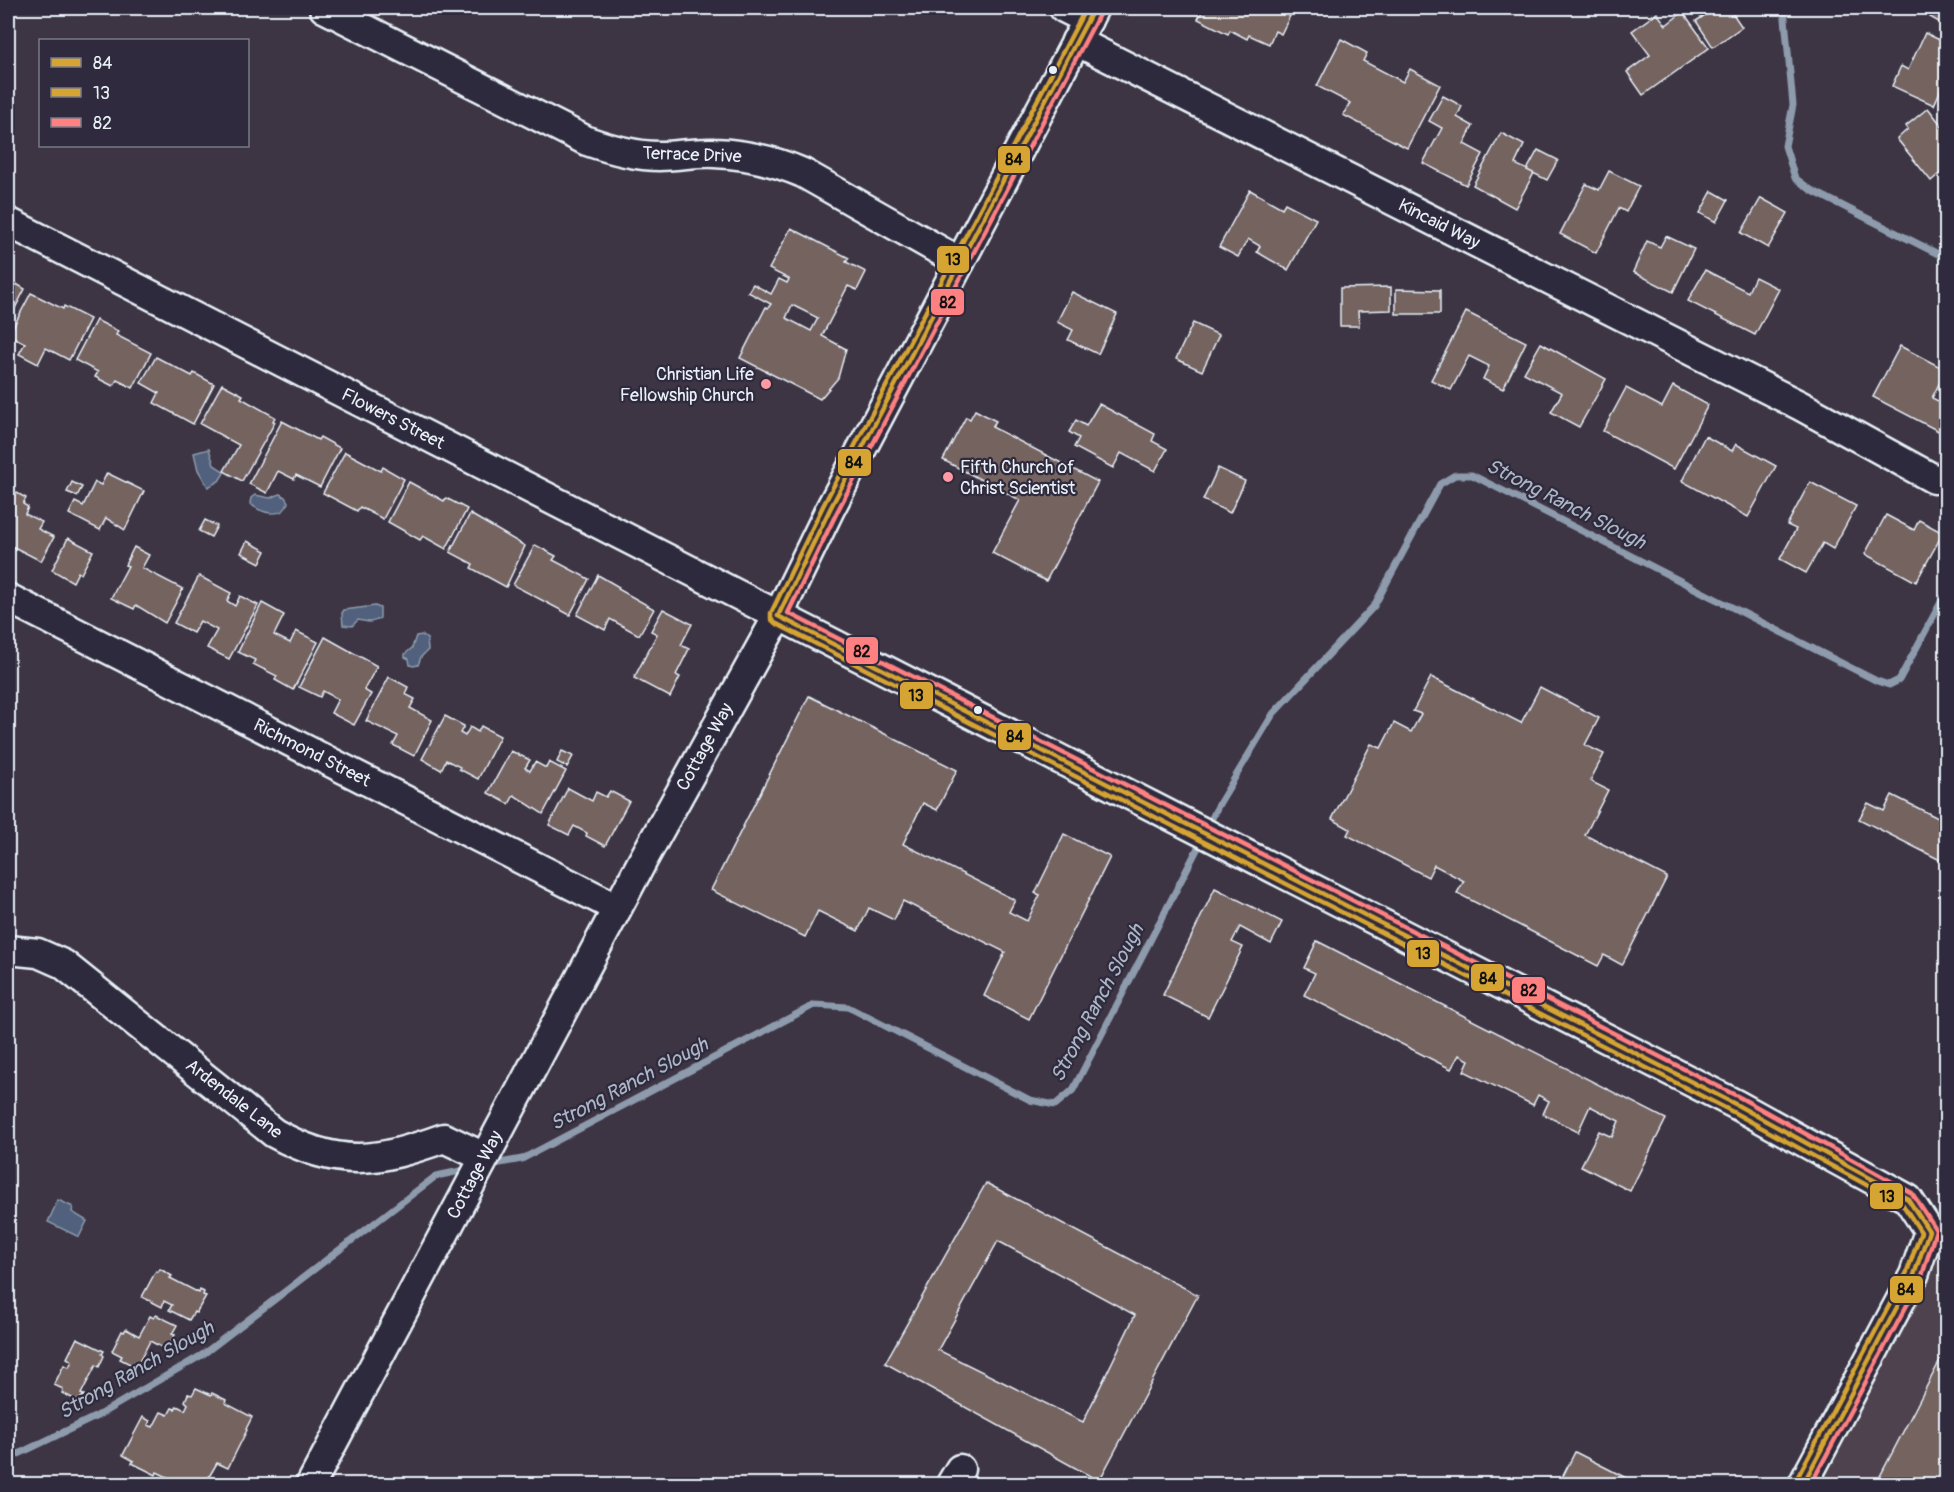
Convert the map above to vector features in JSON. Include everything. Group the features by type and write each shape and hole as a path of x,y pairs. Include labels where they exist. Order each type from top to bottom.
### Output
{"street":[{"name":"Terrace Drive","path":"324,8 587,141 640,154 658,156 713,153 750,156 786,166 803,173 960,262"},
{"name":"Cottage Way","path":"311,1485 617,908 778,615 830,510 960,262 1081,19"},
{"name":"Kincaid Way","path":"1081,19 1934,479"},
{"name":"Flowers Street","path":"8,222 1737,1106 1908,1199 1929,1231 1918,1264 1803,1485"},
{"name":"Richmond Street","path":"8,598 617,908"},
{"name":"Ardendale Lane","path":"8,950 38,953 63,964 274,1133 296,1145 349,1159 376,1158 404,1153 444,1138 484,1157"}],"shaded area":[{"path":"1946,1229 1946,1484 1818,1484"}],"water":[{"path":"209,449 214,465 224,473 219,481 208,487 198,470 194,453"},
{"path":"280,494 288,502 286,508 277,513 259,510 250,503 251,498 255,495 270,498"},
{"path":"375,606 380,608 380,618 377,620 369,622 358,620 352,626 343,625 344,610"},
{"path":"422,635 427,639 428,650 421,657 418,665 410,665 405,654 412,648 416,636"},
{"path":"58,1200 73,1207 72,1212 87,1221 79,1237 48,1222"}],"building":[{"path":"1204,8 1288,8 1285,13 1290,16 1281,34 1275,31 1269,44 1249,35 1247,39 1230,30 1228,34 1198,19"},
{"path":"1716,8 1729,8 1742,27 1713,47 1696,21"},
{"path":"1935,8 1946,8 1946,26 1930,17"},
{"path":"1683,12 1709,48 1643,95 1627,72 1650,55 1632,31 1657,13 1666,25"},
{"path":"1925,33 1946,43 1946,78 1934,105 1892,86 1901,66 1908,70"},
{"path":"1341,39 1367,53 1363,61 1403,82 1410,69 1440,85 1407,148 1343,115 1350,103 1317,86"},
{"path":"1443,96 1462,106 1457,117 1473,126 1464,144 1483,154 1466,185 1423,163 1442,128 1429,121"},
{"path":"1928,108 1946,131 1946,168 1931,181 1897,139 1908,129 1906,126"},
{"path":"1501,133 1524,145 1515,164 1534,173 1515,208 1473,185"},
{"path":"1538,150 1558,160 1547,180 1527,170"},
{"path":"1609,171 1639,186 1626,212 1619,208 1596,253 1560,234 1586,184 1599,190"},
{"path":"1250,190 1282,208 1285,203 1316,219 1288,270 1257,252 1260,246 1248,239 1238,257 1219,247"},
{"path":"1712,191 1728,200 1716,222 1700,213"},
{"path":"1761,198 1788,213 1768,248 1741,233"},
{"path":"791,228 849,258 846,262 866,272 857,290 848,286 822,336 846,349 838,378 820,399 740,358 766,307 768,308 771,304 748,292 753,284 771,294 779,279 787,283 789,279 769,269","holes":["792,305 818,318 811,331 786,318"]},
{"path":"1666,236 1694,249 1673,292 1633,272 1647,241 1660,247"},
{"path":"1705,270 1748,292 1755,277 1779,289 1755,335 1688,301"},
{"path":"8,279 25,289 12,314 8,312"},
{"path":"1391,287 1391,310 1358,311 1359,326 1340,326 1340,288"},
{"path":"1396,289 1440,290 1440,314 1396,314"},
{"path":"1072,292 1117,314 1098,354 1068,340 1073,330 1057,322"},
{"path":"31,293 90,319 69,360 46,348 38,364 19,354 25,343 9,335"},
{"path":"1466,312 1526,342 1503,389 1483,379 1489,366 1469,356 1451,390 1431,380"},
{"path":"96,320 118,331 116,335 151,353 133,388 117,380 113,386 95,377 98,372 75,360"},
{"path":"1193,323 1219,335 1202,371 1176,359"},
{"path":"1541,343 1606,379 1579,427 1551,412 1562,393 1524,373"},
{"path":"1900,346 1946,370 1932,398 1946,405 1946,435 1873,397"},
{"path":"156,357 192,376 194,373 214,384 193,424 154,403 159,393 141,383"},
{"path":"222,384 243,395 241,398 275,417 273,421 275,422 242,481 224,471 239,445 200,424"},
{"path":"1673,386 1708,405 1674,469 1603,431 1626,388 1662,407"},
{"path":"1099,404 1155,434 1152,441 1167,449 1155,471 1121,453 1113,468 1074,447 1079,438 1069,432 1076,420 1086,426"},
{"path":"975,410 996,421 992,427 1098,482 1046,581 992,553 1020,500 943,460 966,417 970,419"},
{"path":"282,421 318,440 320,437 340,448 320,487 296,475 294,479 278,471 267,493 249,484"},
{"path":"1705,436 1732,451 1736,444 1776,466 1748,517 1682,481"},
{"path":"345,452 381,471 383,467 404,479 383,519 360,507 357,511 323,493"},
{"path":"1218,468 1245,481 1230,513 1203,500"},
{"path":"107,473 144,491 125,530 106,518 100,530 69,514 75,502 83,506 95,482 101,485"},
{"path":"72,482 82,487 77,496 67,492"},
{"path":"409,482 444,501 446,498 467,509 446,549 423,536 420,540 388,522"},
{"path":"1810,482 1856,506 1833,549 1823,543 1806,573 1780,559 1796,529 1787,525"},
{"path":"8,488 26,498 23,504 28,507 25,514 42,522 38,529 54,537 41,561 8,544"},
{"path":"470,514 525,546 506,587 471,568 473,564 450,552"},
{"path":"1886,515 1914,530 1919,520 1943,533 1916,582 1865,554"},
{"path":"205,520 217,526 211,537 199,531"},
{"path":"68,538 93,551 81,574 78,572 73,582 52,570"},
{"path":"247,541 266,551 260,563 241,553"},
{"path":"535,545 556,556 553,560 589,579 570,615 513,585"},
{"path":"134,547 149,555 142,568 183,589 165,623 136,605 134,609 111,598 128,566 125,565"},
{"path":"598,575 654,609 639,635 610,619 605,630 577,615"},
{"path":"199,576 231,593 227,601 235,606 240,596 258,605 229,659 207,648 217,630 200,621 193,633 174,623"},
{"path":"262,603 284,615 274,635 290,643 296,631 318,642 293,690 275,680 277,676 253,664 255,660 238,652"},
{"path":"663,609 692,624 681,645 689,649 676,675 680,677 670,697 634,678 657,634 651,631"},
{"path":"325,637 377,666 364,690 371,694 354,725 331,713 338,699 323,691 320,697 299,687"},
{"path":"389,677 408,687 405,694 415,699 410,708 432,720 414,756 393,745 398,736 366,721"},
{"path":"1431,677 1521,723 1540,687 1599,718 1585,745 1604,754 1590,781 1608,790 1585,835 1667,877 1622,965 1604,955 1598,966 1457,893 1464,881 1434,865 1428,877 1347,835 1350,829 1332,819 1371,744 1381,748 1394,723 1411,732 1421,714 1413,711"},
{"path":"809,696 957,770 937,810 923,803 903,844 1015,900 1009,912 1027,921 1040,895 1035,893 1064,834 1110,857 1029,1019 984,996 1005,952 903,901 894,920 869,908 858,931 818,911 805,937 711,890"},
{"path":"445,716 464,726 460,733 465,736 470,727 478,732 481,726 500,736 478,779 446,760 441,770 422,759"},
{"path":"511,751 530,760 525,768 530,771 535,762 546,768 549,762 566,771 543,814 514,795 509,804 488,793"},
{"path":"562,751 573,756 567,767 557,762"},
{"path":"568,788 592,801 596,792 606,797 610,791 629,801 605,846 586,836 587,833 574,826 569,835 549,825"},
{"path":"1892,795 1946,822 1946,863 1859,819 1868,803 1884,811"},
{"path":"1215,888 1282,922 1271,944 1240,927 1232,942 1243,947 1208,1017 1163,995"},
{"path":"1317,941 1666,1119 1630,1191 1581,1166 1599,1131 1612,1137 1619,1121 1590,1106 1578,1132 1543,1114 1549,1101 1538,1095 1533,1105 1464,1071 1469,1060 1459,1055 1451,1069 1304,995 1315,973 1304,968"},
{"path":"986,1183 1198,1295 1099,1481 885,1363","holes":["998,1241 1135,1315 1083,1422 938,1350"]},
{"path":"160,1269 172,1276 170,1278 199,1293 200,1290 204,1292 203,1295 206,1296 189,1320 169,1310 172,1305 164,1301 162,1307 142,1297 156,1271"},
{"path":"156,1315 177,1325 169,1346 167,1345 165,1349 150,1341 140,1360 143,1361 141,1366 136,1367 120,1359 122,1356 112,1351 122,1331 126,1329 139,1336 150,1316 154,1318"},
{"path":"77,1338 104,1351 99,1367 96,1365 81,1394 84,1395 78,1401 62,1393 63,1389 54,1385 64,1365 69,1367 72,1361 67,1358"},
{"path":"1946,1349 1946,1484 1876,1484"},
{"path":"196,1388 226,1400 225,1403 252,1417 228,1468 217,1463 203,1484 176,1484 178,1482 157,1472 156,1475 132,1463 134,1461 123,1455 143,1417 150,1421 148,1425 153,1427 161,1412 168,1415 172,1408 175,1409 177,1406 185,1410 188,1404 185,1401 188,1394 192,1395"},
{"path":"1575,1452 1638,1484 1559,1484"}],"waterway":[{"name":"Strong Ranch Slough","path":"1784,8 1793,105 1785,146 1795,178 1811,190 1946,258"},
{"name":"Strong Ranch Slough","path":"1207,828 1273,714 1374,606 1440,484 1455,475 1472,475 1877,681 1889,685 1899,680 1946,593"},
{"name":"Strong Ranch Slough","path":"489,1165 522,1159 814,1005 848,1007 1030,1100 1055,1105 1073,1090 1203,838"},
{"name":"Strong Ranch Slough","path":"8,1459 97,1416 202,1355 436,1176 470,1169"}],"transit line":[{"name":"13","path":"1086,8 823,506 771,613 771,619 1733,1112 1903,1205 1921,1232 1907,1272 1796,1480"},
{"name":"84","path":"778,616 830,509 1094,8"},
{"name":"82","path":"1101,11 837,512 788,613 1741,1098 1912,1193 1936,1230 1921,1279 1811,1484"},
{"name":"84","path":"778,616 1737,1105 1908,1199 1929,1231 1914,1275 1803,1484"}],"place":[{"name":"Christian Life Fellowship Church","path":"766,384"},
{"name":"Fifth Church of Christ Scientist","path":"948,477"}]}
